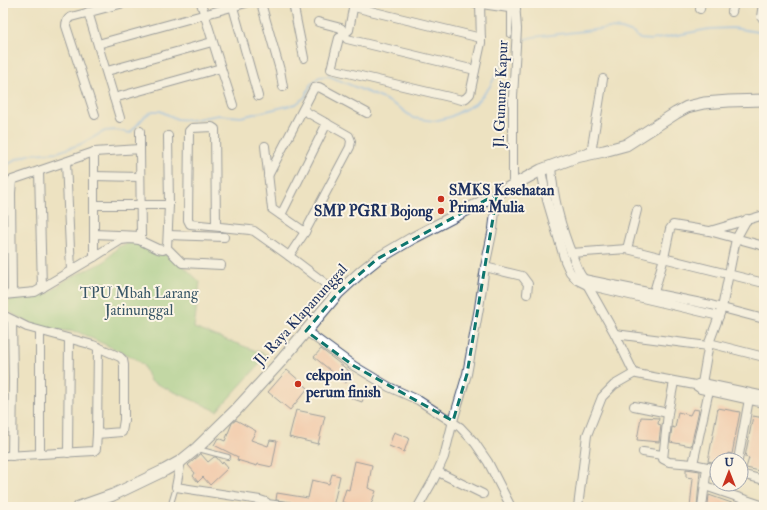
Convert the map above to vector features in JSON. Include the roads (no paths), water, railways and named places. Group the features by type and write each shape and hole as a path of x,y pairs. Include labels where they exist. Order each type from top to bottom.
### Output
{"street":[{"path":"95,115 66,26 68,19 88,12 124,3"},
{"path":"201,3 233,105"},
{"path":"98,44 204,16 246,3"},
{"path":"261,3 280,70 283,87"},
{"path":"293,3 304,58"},
{"path":"481,38 354,5 349,30 339,38 331,69 462,100 470,94 481,38 478,3 513,6"},
{"path":"732,12 734,3"},
{"path":"761,17 763,3"},
{"name":"Jl. Gunung Kapur","path":"513,6 517,29 513,114 513,185"},
{"path":"233,7 258,96"},
{"path":"88,12 120,118"},
{"path":"318,22 341,28 347,40 475,70"},
{"path":"107,71 212,42"},
{"path":"114,98 221,68"},
{"path":"591,153 603,79"},
{"path":"268,176 313,89 317,87 366,113"},
{"name":"Jl. Raya Klapanunggal","path":"79,507 112,495 181,461 197,448 236,410 338,293 362,271 378,259 422,232 546,168 591,153 626,145 688,107 710,102 764,100"},
{"path":"289,256 305,232 350,146 351,141 349,136 303,110"},
{"path":"281,215 327,123"},
{"path":"216,226 215,129 212,127 192,128 189,131 188,223 192,226 216,226 250,230 289,256 338,293"},
{"path":"140,131 141,238"},
{"path":"168,136 169,205 167,248 182,263 221,264"},
{"path":"265,146 272,209 305,232"},
{"path":"12,294 7,193 12,180 94,152 140,149"},
{"path":"94,152 94,257"},
{"path":"66,162 71,270"},
{"path":"546,168 571,253 581,275 615,334 635,373"},
{"path":"546,168 548,200 565,261 570,272 577,280 721,312 764,319"},
{"path":"39,171 42,288"},
{"path":"94,176 140,177"},
{"path":"418,507 438,472 444,457 467,374 485,267 494,229 498,194"},
{"path":"94,205 169,205"},
{"path":"627,249 637,210"},
{"path":"709,231 764,215"},
{"path":"693,464 708,344 721,312 736,239 747,219"},
{"path":"654,292 664,258 670,229 673,226 709,231 764,246"},
{"path":"94,234 141,238 158,249 163,250 167,248"},
{"path":"168,235 224,237"},
{"path":"3,296 35,292 121,240 141,238"},
{"path":"571,253 627,249 764,283"},
{"path":"485,267 522,276 527,282 528,294"},
{"path":"586,282 654,292 721,312"},
{"path":"3,315 40,331 98,347 123,360 124,420 122,432 97,434"},
{"path":"12,320 13,379 9,456 96,450 98,347"},
{"path":"40,331 40,454"},
{"path":"306,331 354,366 388,387 418,400 453,421 475,443 488,462 511,507"},
{"path":"615,334 708,344 764,357"},
{"path":"68,453 69,339"},
{"path":"578,507 587,435 602,397 614,385 635,373 702,387 764,396"},
{"path":"674,382 662,455 663,460 707,467 702,507"},
{"path":"702,387 764,403"},
{"path":"739,452 749,399"},
{"path":"634,406 668,413"},
{"path":"643,452 662,455"},
{"path":"181,461 176,487 260,500 266,502 267,506 290,507"},
{"path":"438,472 484,494"},
{"path":"749,476 764,480"},
{"path":"705,486 764,506"}],"lane":[{"path":"510,35 513,6"},
{"path":"197,448 228,457"},
{"path":"170,507 176,487"}],"waterway":[{"path":"518,41 533,37 610,28 622,29 633,33 640,39 651,40 709,29 733,28 764,33"},
{"path":"3,169 14,160 31,154 58,152 81,144 105,131 116,130 130,133 145,116 153,111 160,111 177,119 190,120 219,115 241,117 296,104 305,97 311,84 319,77 329,76 386,100 413,118 434,121 450,117 475,104 489,88 513,45"}],"place":[{"name":"SMKS Kesehatan Prima Mulia","path":"441,199"},
{"name":"SMP PGRI Bojong","path":"441,211"},
{"name":"cekpoin perum finish","path":"298,384"}],"park label":[{"name":"TPU Mbah Larang Jatinunggal","path":"139,302"}]}
